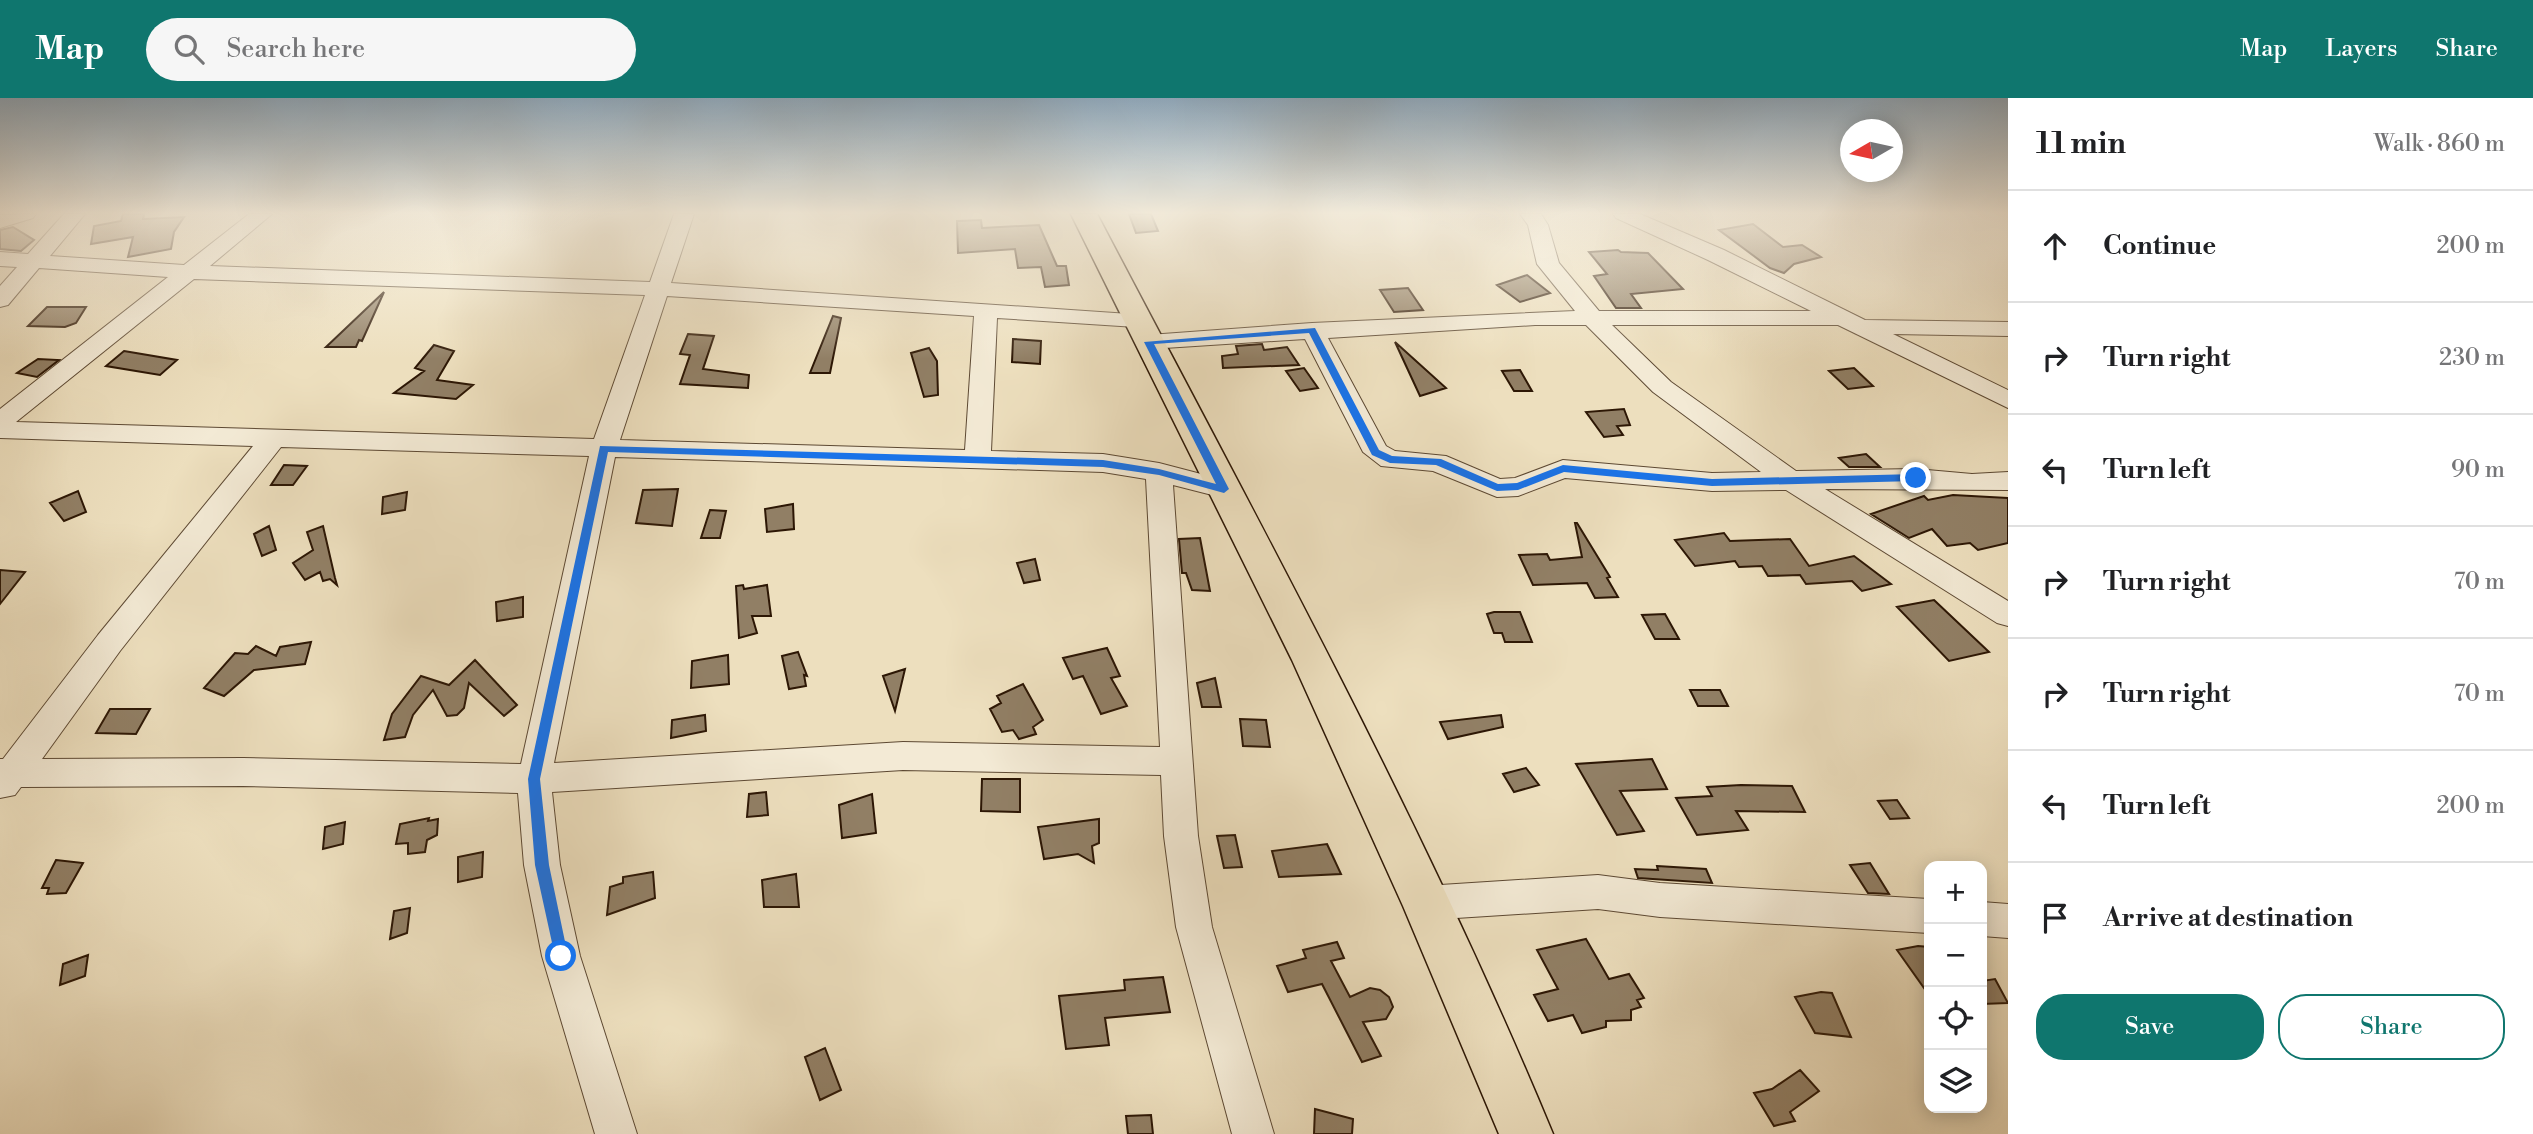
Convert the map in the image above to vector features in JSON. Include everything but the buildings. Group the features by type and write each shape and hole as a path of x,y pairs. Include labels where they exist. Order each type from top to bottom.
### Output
{"main road":[{"path":"1108,262 1312,660 1425,903 1526,1134"}],"street":[{"path":"0,300 34,262"},
{"path":"66,262 188,272 656,289 986,311 1142,331 1312,330 1535,318 1849,322 2008,329"},
{"path":"0,422 200,262"},
{"path":"616,1134 561,956 542,865 534,779 604,448 666,262"},
{"path":"1548,262 1592,319 1670,393 1790,480 2008,615"},
{"path":"1729,262 2008,400"},
{"path":"977,459 986,311"},
{"path":"1312,330 1381,457 1437,462 1497,488 1518,487 1563,469 1712,482 1916,478 1972,483 2008,481"},
{"path":"0,430 1103,463 1159,472 1224,489"},
{"path":"4,779 109,643 274,438"},
{"path":"1159,472 1181,836 1194,927 1253,1134"},
{"path":"4,779 243,772 534,779 903,756 1177,761"},
{"path":"1425,903 1598,892 1660,900 1924,916"},
{"path":"1987,919 2008,921"}],"route":[{"path":"561,956 542,865 534,779 604,448 1103,463 1159,472 1224,489 1149,342 1312,330 1381,457 1390,460 1437,462 1497,488 1518,487 1563,469 1712,482 1916,478"}]}
